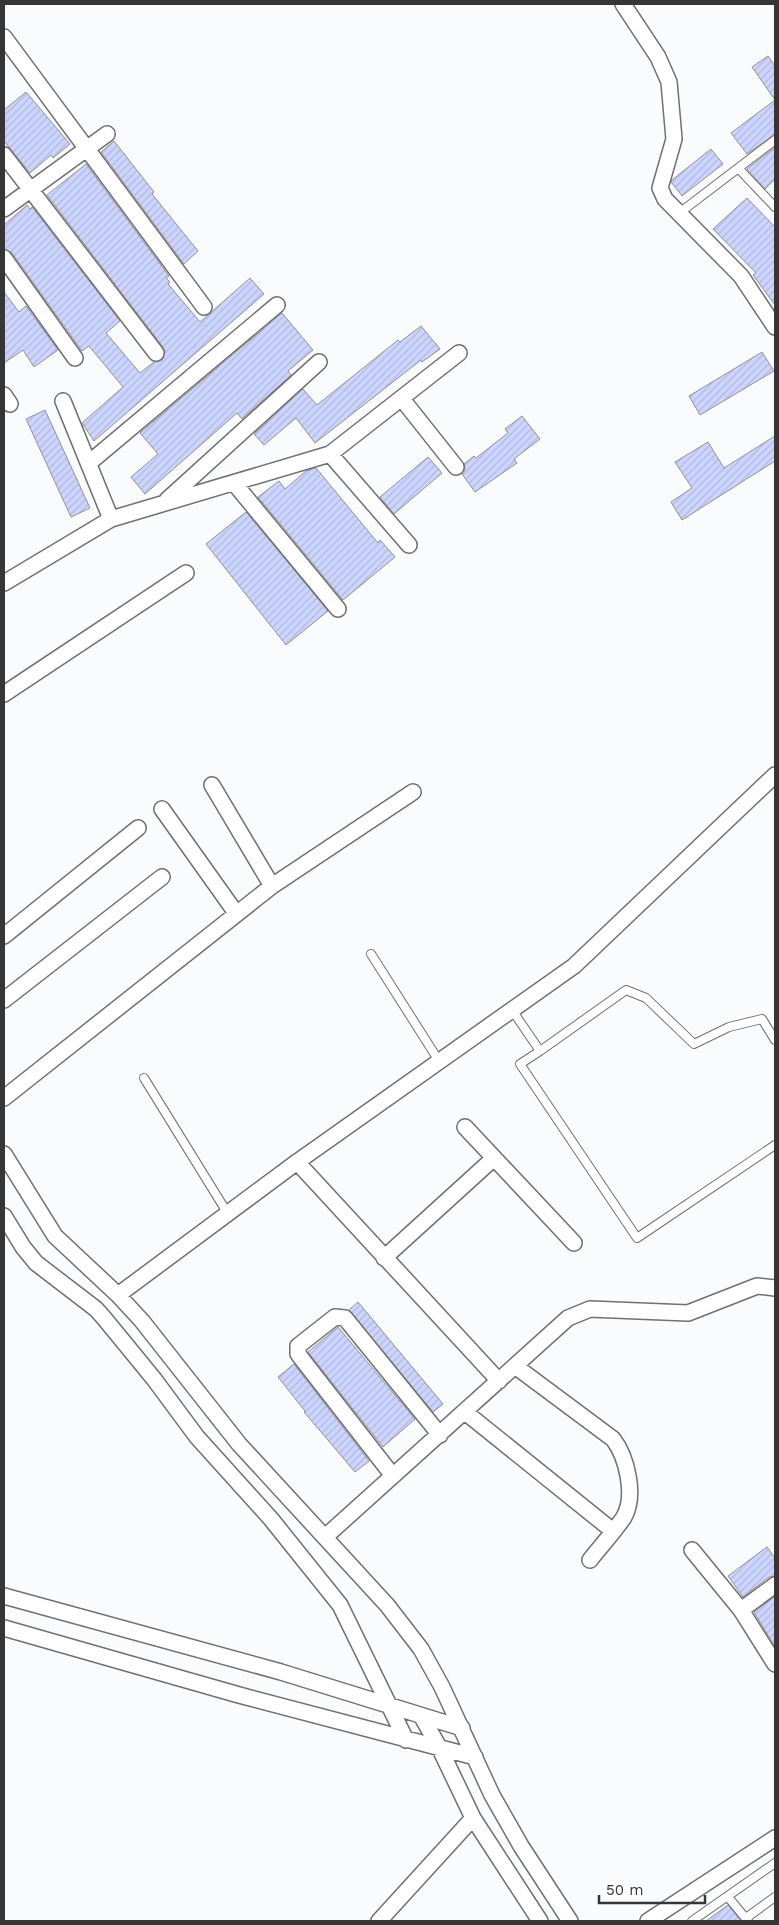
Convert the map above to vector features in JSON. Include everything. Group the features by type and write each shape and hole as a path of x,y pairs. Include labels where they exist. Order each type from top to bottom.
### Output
{"street":[{"path":"623,4 658,57 669,82 674,139 660,188 665,200 741,276 775,327"},
{"path":"4,38 204,307"},
{"path":"4,209 107,134"},
{"path":"4,155 29,191 156,353"},
{"path":"6,266 75,358"},
{"path":"89,463 277,305"},
{"path":"4,583 111,518 330,454 459,353"},
{"path":"164,502 320,362"},
{"path":"402,399 456,467"},
{"path":"63,401 111,518"},
{"path":"330,454 410,545"},
{"path":"234,483 338,609"},
{"path":"4,694 186,573"},
{"path":"118,1295 297,1162 574,966 775,775"},
{"path":"212,786 272,886"},
{"path":"4,1098 272,886 413,792"},
{"path":"162,809 236,913"},
{"path":"4,936 138,828"},
{"path":"4,1000 162,877"},
{"path":"465,1127 574,1244"},
{"path":"4,1154 55,1236 118,1295 239,1444 387,1605 420,1649 442,1686 472,1756 492,1795 521,1846 570,1921"},
{"path":"384,1258 494,1158"},
{"path":"297,1162 499,1381"},
{"path":"4,1216 36,1264 96,1309 154,1379 197,1437 271,1519 334,1598 348,1620 406,1740"},
{"path":"325,1537 440,1435 556,1326 579,1312 590,1309 688,1313 758,1286 775,1288"},
{"path":"393,1476 298,1354 298,1346 335,1317 345,1318 440,1435"},
{"path":"515,1366 614,1439 622,1450 629,1477 628,1503 625,1516 590,1560"},
{"path":"465,1412 612,1531"},
{"path":"692,1550 741,1610 775,1664"},
{"path":"741,1610 775,1585"},
{"path":"4,1596 281,1672 459,1727"},
{"path":"4,1628 406,1740 472,1756"},
{"path":"422,1717 445,1750 473,1818 540,1921"},
{"path":"379,1921 473,1818"},
{"path":"648,1921 775,1838"}],"lane":[{"path":"678,214 775,140"},
{"path":"739,169 775,207"},
{"path":"371,954 439,1061"},
{"path":"775,1040 762,1019 729,1027 694,1044 646,998 626,990 520,1064 636,1238 775,1145"},
{"path":"512,1010 540,1051"},
{"path":"144,1078 228,1214"},
{"path":"692,1921 775,1864"},
{"path":"728,1897 747,1920 775,1896"}],"building":[{"path":"768,56 775,66 775,100 752,67"},
{"path":"26,92 70,144 53,158 51,155 30,173 4,141 4,110"},
{"path":"775,100 775,134 747,154 731,133"},
{"path":"114,141 154,192 152,194 198,251 184,264 101,152"},
{"path":"775,147 775,179 765,189 747,169"},
{"path":"711,149 723,164 682,196 671,182 672,180"},
{"path":"86,164 169,276 166,278 170,282 168,284 200,322 250,278 264,294 94,441 82,423 123,387 89,346 82,351 12,253 4,249 4,225 27,205 30,209 32,207 120,321 106,333 140,373 154,362 162,360 165,352 163,347 47,195"},
{"path":"747,198 775,227 775,305 753,275 756,273 713,229"},
{"path":"4,292 19,312 26,306 58,350 34,367 23,350 4,363"},
{"path":"282,313 313,350 288,371 291,375 242,419 237,413 145,494 131,477 158,454 140,433"},
{"path":"421,326 440,349 422,362 421,360 315,443 296,418 264,445 254,434 303,389 317,405 398,340 400,342"},
{"path":"762,352 774,371 700,415 689,396"},
{"path":"45,410 90,508 71,517 26,419"},
{"path":"522,416 540,439 514,459 517,463 475,492 462,474 465,470 464,464 474,456 476,458 508,433 505,429"},
{"path":"775,436 775,461 682,520 671,502 692,488 675,462 708,442 724,468"},
{"path":"428,457 442,473 394,514 380,497"},
{"path":"316,468 378,543 380,540 395,557 343,600 258,497 279,481 285,489 306,471"},
{"path":"246,512 328,611 286,645 206,544"},
{"path":"358,1302 443,1404 433,1412 349,1310"},
{"path":"338,1327 415,1419 383,1447 308,1352"},
{"path":"294,1364 369,1461 355,1472 304,1412 278,1377"},
{"path":"767,1547 775,1558 775,1576 769,1577 743,1597 728,1576"},
{"path":"775,1596 775,1647 754,1612"},
{"path":"728,1905 741,1921 706,1921"}]}
